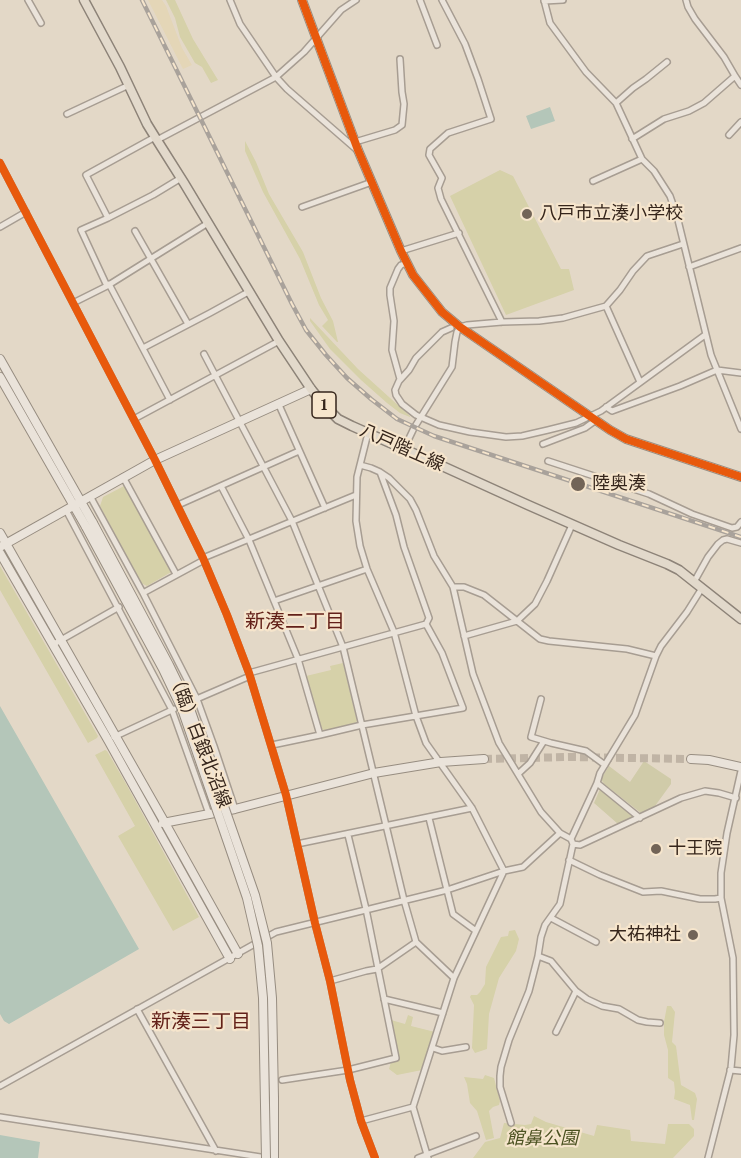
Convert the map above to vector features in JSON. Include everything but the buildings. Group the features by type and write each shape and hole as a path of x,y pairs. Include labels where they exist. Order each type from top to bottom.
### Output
{"main road":[{"name":"八戸階上線","path":"84,0 147,124 279,341 323,404 338,418 368,433 572,525 679,570 741,619"}],"street":[{"path":"28,0 41,23"},
{"path":"230,0 240,24 276,77 287,89 356,146"},
{"path":"302,0 356,146 401,251 413,275 442,312 460,327 627,439 741,477"},
{"path":"108,218 86,175 276,77 304,52 341,10 356,0"},
{"path":"420,0 436,45"},
{"path":"442,0 465,44 491,119 448,133 430,149 429,155 442,178 438,188 441,199 502,322"},
{"path":"563,0 544,0 550,23 586,72 616,103 642,159 654,171 670,196 677,216 705,335 741,429"},
{"path":"686,0 695,19 724,57 741,85"},
{"path":"356,146 402,125 404,104 400,59"},
{"path":"616,103 667,62"},
{"path":"632,139 664,119 689,111 704,103 735,76"},
{"path":"67,114 129,85"},
{"path":"729,135 741,122"},
{"path":"593,182 642,159"},
{"path":"0,163 178,505 227,615 249,674 286,795 360,1121 375,1158"},
{"path":"170,400 81,230 153,195 181,178"},
{"path":"302,207 372,182"},
{"path":"0,227 26,212"},
{"path":"73,303 108,285 208,224"},
{"path":"135,231 188,324"},
{"path":"401,251 459,233"},
{"path":"404,449 414,428 452,367 457,332 460,327 563,318 606,306 647,256 683,244"},
{"path":"689,267 741,248"},
{"path":"400,379 392,350 394,328 390,288 398,269 407,263"},
{"path":"143,348 250,291"},
{"path":"606,306 640,382"},
{"path":"451,328 439,335 416,358 400,379 395,390 402,404 421,418 470,432 506,437 522,436 593,418"},
{"path":"543,444 585,428 606,407 705,335"},
{"path":"134,419 279,341"},
{"path":"204,354 292,521 343,647 416,942 454,978"},
{"name":"（臨）白銀北沼線","path":"0,359 90,525 170,665 189,706 255,894 267,943 272,998 274,1158"},
{"path":"606,407 612,411 717,370 741,373"},
{"name":"（臨）白銀北沼線","path":"0,377 78,503"},
{"path":"3,546 155,460 311,389"},
{"path":"279,405 325,508"},
{"path":"368,433 357,477 356,495 356,521 367,569 394,632 416,716 426,743 472,808 504,871"},
{"path":"178,505 299,450"},
{"path":"549,461 649,494 692,514 732,528 740,526"},
{"path":"360,465 380,472 410,499 416,510 434,556 453,587 473,674 500,743 541,812 560,833 580,845 681,798 705,791 736,798"},
{"path":"112,738 249,674 426,624 429,618 380,472"},
{"path":"123,477 176,574"},
{"path":"222,486 249,540 298,659 320,735"},
{"path":"143,593 204,559 356,495"},
{"path":"90,496 197,699 235,808"},
{"path":"66,510 172,710 209,814"},
{"name":"（臨）白銀北沼線","path":"90,525 182,709 247,898 258,946 263,998 267,1158"},
{"path":"464,636 518,621 535,604 572,525"},
{"path":"0,533 3,546 57,642 112,738 165,823 238,954"},
{"path":"694,582 718,544 727,539 741,543"},
{"path":"0,553 57,642"},
{"path":"274,601 367,569"},
{"path":"453,587 464,587 484,595 540,639 627,649 656,656"},
{"path":"511,1123 500,1087 500,1076 509,1040 529,991 545,925 560,904 572,842 600,773 635,715 656,656 702,588"},
{"path":"57,642 119,607"},
{"path":"272,745 362,725 463,708 442,653 426,624"},
{"path":"541,699 531,737 586,751 605,765"},
{"path":"112,738 155,825 230,959"},
{"path":"518,774 530,763 544,741"},
{"path":"155,825 235,808 374,773 441,762 484,759"},
{"path":"691,759 709,760 741,769 721,873 721,898 733,958 734,1035 730,1070 708,1158"},
{"path":"597,783 640,818"},
{"path":"297,844 472,808"},
{"path":"429,818 453,914 476,931"},
{"path":"0,1086 276,932 446,890 523,867 560,833"},
{"path":"282,1080 348,1070 396,1058 366,909 348,835"},
{"path":"569,860 643,892 661,891 700,899 721,898"},
{"path":"427,1156 413,1107 454,978 504,871"},
{"path":"550,918 596,942"},
{"path":"330,981 377,969 416,942"},
{"path":"538,956 551,962 576,991 587,999 602,1006 619,1009 647,1023 660,1023"},
{"path":"556,1032 576,991"},
{"path":"384,999 443,1013"},
{"path":"137,1010 216,1151"},
{"path":"433,1048 442,1051 466,1047"},
{"path":"730,1070 741,1071"},
{"path":"360,1121 413,1107"},
{"path":"0,1117 267,1158"},
{"path":"418,1158 476,1136"}],"shaded area":[{"path":"148,0 162,0 182,48 192,65 183,69"},
{"path":"550,107 555,121 531,129 526,116"},
{"path":"0,706 139,949 9,1024 0,1014"},
{"path":"644,761 671,779 671,784 655,806 641,813 604,784 601,779 609,766 630,782"},
{"path":"600,789 635,817 618,824 594,803"},
{"path":"0,1135 40,1142 38,1158 0,1158"}],"green space":[{"path":"166,0 175,0 193,39 218,80 211,83 202,67 195,63 180,37 175,18"},
{"path":"245,141 269,194 303,252 321,298 333,321 338,342 322,326 328,320 319,305 300,259 263,192 245,151"},
{"path":"500,170 513,176 561,269 569,269 574,290 506,315 450,196"},
{"path":"310,318 358,369 410,417 400,413 361,380 330,349"},
{"path":"126,485 173,571 147,586 141,583 100,506 103,497"},
{"path":"0,566 98,736 88,743 0,590"},
{"path":"343,663 357,721 354,725 325,731 322,729 306,676 331,670 330,666"},
{"path":"105,750 199,917 173,931 118,836 135,826 95,755"},
{"path":"515,930 519,939 516,951 499,978 489,1014 487,1049 475,1053 472,1048 474,1005 470,997 477,995 485,984 486,967 501,937 508,936 509,931"},
{"path":"667,1006 671,1006 675,1012 672,1042 676,1046 681,1085 695,1093 697,1099 694,1120 692,1120 690,1105 674,1099 674,1082 668,1078 668,1050 664,1035"},
{"path":"408,1015 413,1017 411,1026 435,1032 422,1070 397,1075 389,1069 391,1062 398,1061 391,1020 405,1024"},
{"path":"485,1075 494,1078 500,1101 499,1105 489,1111 494,1138 486,1140 477,1111 470,1103 464,1077 483,1079"},
{"name":"館鼻公園","path":"534,1116 546,1122 594,1136 597,1125 630,1130 631,1141 665,1144 668,1124 689,1124 694,1129 694,1136 673,1158 473,1158 485,1142 500,1138 504,1123 531,1124"}],"tunnel":[{"path":"484,759 569,757 691,759"}],"railway":[{"path":"142,0 306,330 347,378 397,419 434,436 741,537"}],"cycle path":[{"path":"302,0 358,150 401,251 413,275 442,312 460,327 626,439 741,477"},
{"path":"0,163 155,460 203,558 249,673 286,795 330,981 350,1080 361,1121 375,1158"}],"place":[{"name":"八戸市立湊小学校","path":"527,214"},
{"name":"陸奥湊","path":"578,484"},
{"name":"十王院","path":"656,849"},
{"name":"大祐神社","path":"693,935"}],"district":[{"name":"新湊二丁目","path":"295,622"},
{"name":"新湊三丁目","path":"201,1022"}]}
